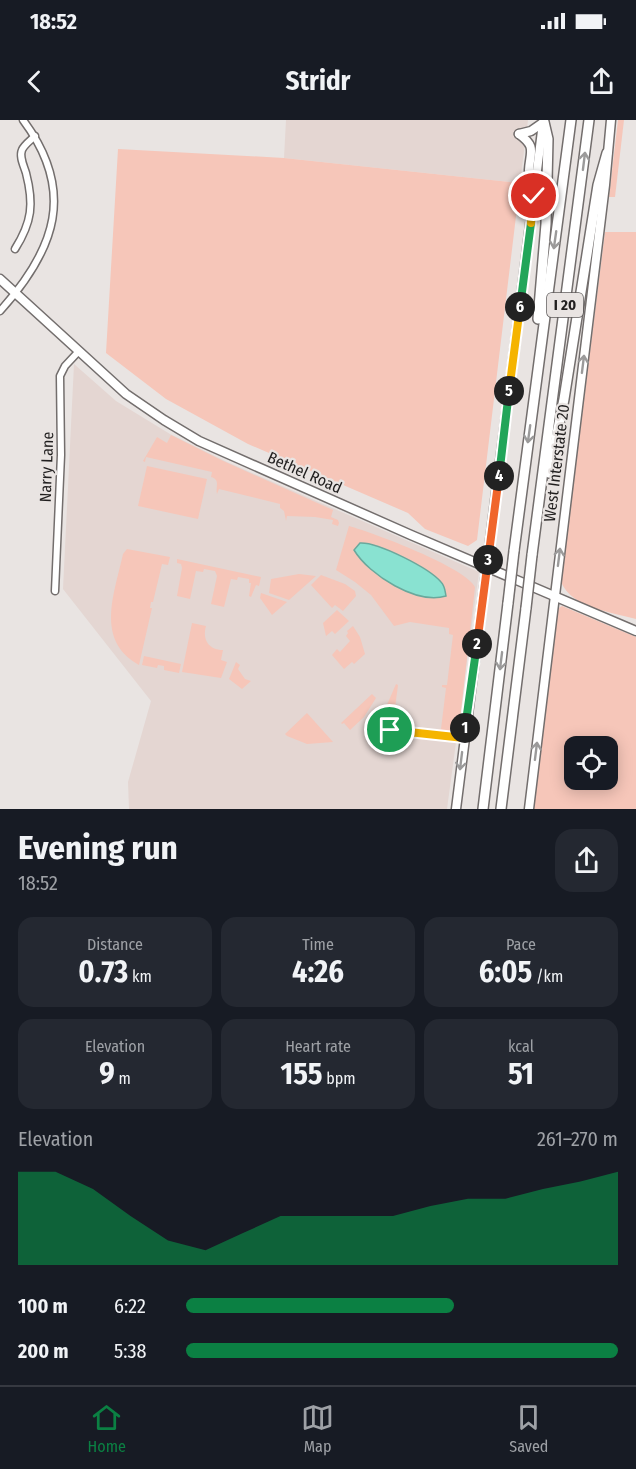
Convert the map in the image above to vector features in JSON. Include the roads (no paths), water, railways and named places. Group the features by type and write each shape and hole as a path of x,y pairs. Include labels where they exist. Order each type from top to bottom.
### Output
{"highway":[{"name":"I 20","path":"483,809 514,551 571,120"},
{"name":"I 20","path":"501,809 589,120"},
{"path":"542,340 538,322 546,224 548,139 544,121"},
{"path":"542,489 549,472 560,421 598,185 607,153"}],"main road":[{"name":"West Interstate 20","path":"529,809 611,120"},
{"path":"456,809 544,121"},
{"path":"534,196 529,172 531,147 529,141 519,134 531,131 544,121"},
{"name":"Bethel Road","path":"0,279 126,394 199,441 636,631"}],"street":[{"path":"0,311 34,267 45,248 52,226 54,203 52,180 46,159 35,136 22,120"},
{"path":"15,249 27,230 31,212 30,187 21,157 22,148 35,136"},
{"name":"Narry Lane","path":"55,591 61,455 60,376 65,366 79,351"},
{"path":"376,718 390,730 464,738"}]}
